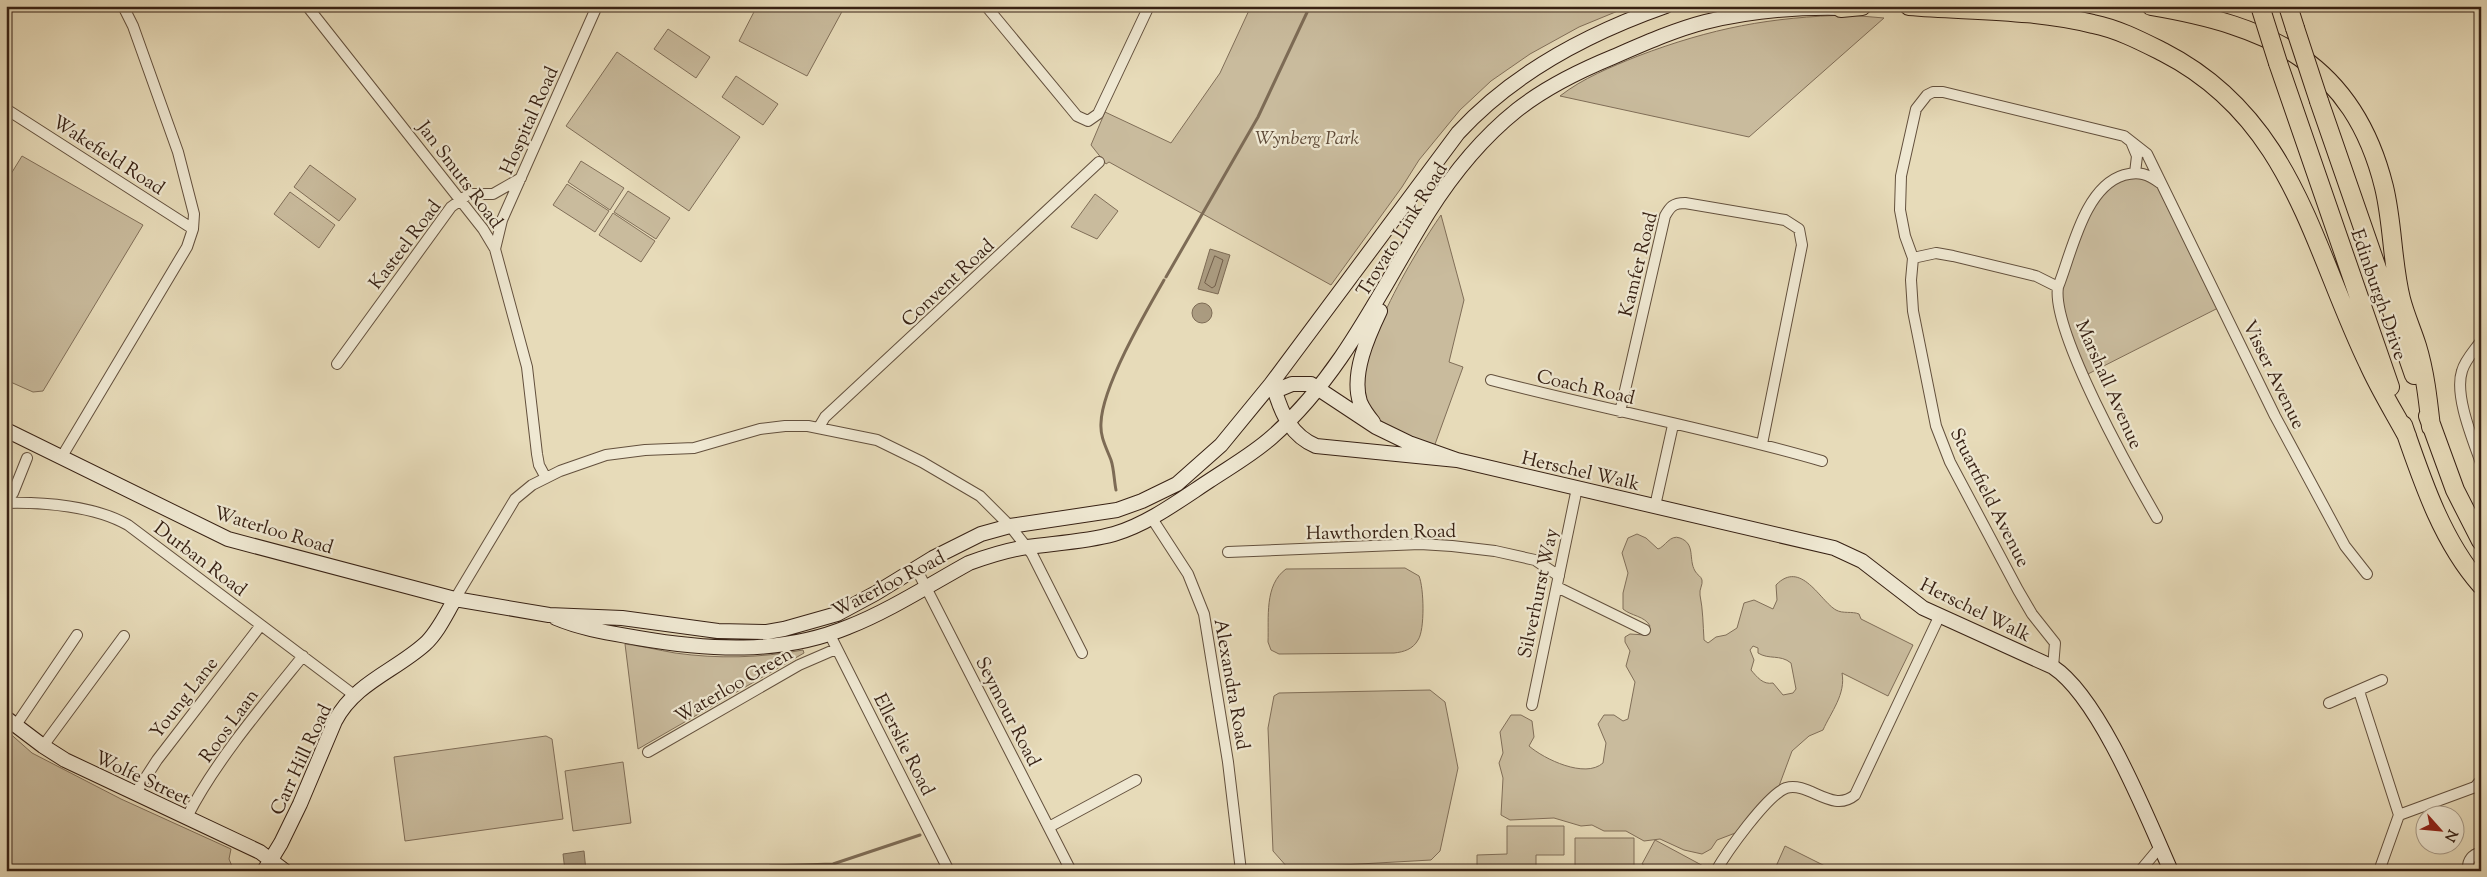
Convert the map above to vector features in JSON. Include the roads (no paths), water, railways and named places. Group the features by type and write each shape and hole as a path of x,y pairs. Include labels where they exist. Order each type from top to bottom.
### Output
{"highway":[{"path":"1841,8 1862,6"},
{"path":"1909,6 1980,9 2059,17 2095,24 2145,43 2175,58 2198,73 2222,93 2244,113 2261,134 2290,180 2368,363 2407,436"},
{"path":"2151,6 2212,19 2274,41 2303,58 2322,74 2338,89 2353,110 2374,152 2384,189 2401,300 2417,346 2426,382 2431,427"},
{"name":"Edinburgh Drive","path":"2260,6 2278,64 2407,436 2433,505 2452,543 2481,585"},
{"name":"Edinburgh Drive","path":"2288,6 2431,427 2455,490 2481,541"}],"main road":[{"name":"Trovato Link Road","path":"1142,501 1177,484 1204,461 1236,428 1458,132 1477,112 1499,93 1549,60 1666,6"},
{"name":"Trovato Link Road","path":"1151,517 1246,456 1288,423 1320,388 1364,325 1428,214 1456,174 1498,128 1542,92 1566,78 1622,52 1705,22 1787,8 1841,8"},
{"path":"1376,427 1360,401 1358,377 1365,350 1392,285 1394,272"},
{"path":"1204,461 1214,458 1228,448 1298,358 1306,336"},
{"path":"1275,390 1301,383 1320,388"},
{"name":"Herschel Walk","path":"1320,388 1376,427 1409,442 1458,460 1841,550 1862,561 1917,605 2053,667 2066,676 2081,694 2104,731 2170,871"},
{"path":"1275,390 1288,423"},
{"name":"Herschel Walk","path":"1288,423 1304,441 1327,448 1458,460"},
{"name":"Waterloo Road","path":"6,430 228,538 455,599 548,615 581,626 622,635 711,648 735,649 771,646 829,633 866,619 969,563 1026,548 1116,534 1151,517"},
{"name":"Waterloo Road","path":"548,615 586,615 718,631 766,632 802,625 837,614 970,539 1010,526 1102,513 1142,501"},
{"name":"Carr Hill Road","path":"267,865 300,804 338,716 354,695 424,645 437,630 455,599"},
{"name":"Wolfe Street","path":"11,721 43,746 84,770 260,852 267,865 285,871"}],"street":[{"path":"61,458 187,247 193,229 194,214 178,152 133,26 123,6"},
{"name":"Jan Smuts Road","path":"307,6 484,229 495,249 527,367 537,454 539,465 546,478"},
{"name":"Hospital Road","path":"495,249 502,220 597,6"},
{"path":"986,6 1077,116 1088,120 1098,114 1149,6"},
{"name":"Stuartfield Avenue","path":"2053,667 2056,643 2032,614 2018,590 1950,462 1936,426 1913,311 1911,280 1914,258 1905,236 1900,210 1901,176 1916,109 1927,95 1933,92 1943,92 2124,136 2147,154 2160,184"},
{"name":"Wakefield Road","path":"6,109 193,229"},
{"path":"2124,136 2134,146 2137,156 2135,173"},
{"name":"Convent Road","path":"819,428 825,417 1099,162"},
{"path":"1914,258 1936,254 1952,256 2036,276 2058,287 2088,209 2095,197 2113,179 2135,173 2151,176 2160,184"},
{"name":"Kasteel Road","path":"337,364 451,207 469,194 493,194 521,178"},
{"name":"Visser Avenue","path":"2160,184 2280,425 2345,546 2368,574"},
{"name":"Kamfer Road","path":"1620,412 1665,216 1670,207 1677,203 1685,203 1785,220 1799,229 1802,245 1762,444"},
{"name":"Marshall Avenue","path":"2058,287 2056,296 2058,309 2085,380 2157,518"},
{"path":"2481,342 2467,359 2460,380 2464,412 2481,463"},
{"name":"Coach Road","path":"1491,380 1673,425 1762,444 1822,461"},
{"path":"1655,506 1673,425"},
{"path":"455,599 509,506 523,492 574,464 606,455 645,450 694,448 740,434 785,426 819,428 869,438 898,449 976,493 1010,526 1032,554 1082,653"},
{"path":"6,502 12,493 27,458"},
{"name":"Silverhurst Way","path":"1532,705 1577,488"},
{"name":"Durban Road","path":"6,502 94,510 112,515 128,525 354,695"},
{"name":"Alexandra Road","path":"1151,517 1188,574 1204,614 1228,762 1241,871"},
{"name":"Hawthorden Road","path":"1228,552 1420,544 1495,551 1535,560 1558,582 1645,630"},
{"name":"Seymour Road","path":"916,568 1071,871"},
{"path":"1718,867 1744,830 1781,790 1800,788 1832,801 1850,798 1855,795 1876,754 1938,616"},
{"name":"Young Lane","path":"135,794 157,760 261,625"},
{"name":"Ellerslie Road","path":"829,633 950,871"},
{"path":"11,721 77,635"},
{"path":"43,746 124,636"},
{"name":"Waterloo Green","path":"648,752 799,665 836,648"},
{"name":"Roos Laan","path":"187,817 196,799 216,771 272,694 303,656"},
{"path":"2329,703 2382,680"},
{"path":"2359,691 2399,815 2380,871"},
{"path":"1049,827 1136,780"},
{"path":"2399,815 2479,784"},
{"path":"2140,871 2160,847"},
{"path":"2468,871 2469,860 2473,854 2481,852"}],"water":[{"path":"1210,249 1230,255 1218,294 1198,289"},
{"path":"1202,303 1209,306 1212,313 1209,320 1202,323 1195,320 1192,313 1195,306"},
{"path":"584,851 586,871 565,871 563,854"}],"waterway":[{"path":"1166,277 1258,117 1310,6"},
{"path":"1116,490 1112,463 1101,433 1103,408 1116,371 1126,350 1164,280"},
{"path":"770,866 833,864 920,835"}],"park label":[{"name":"Wynberg Park","path":"1307,137"}]}
